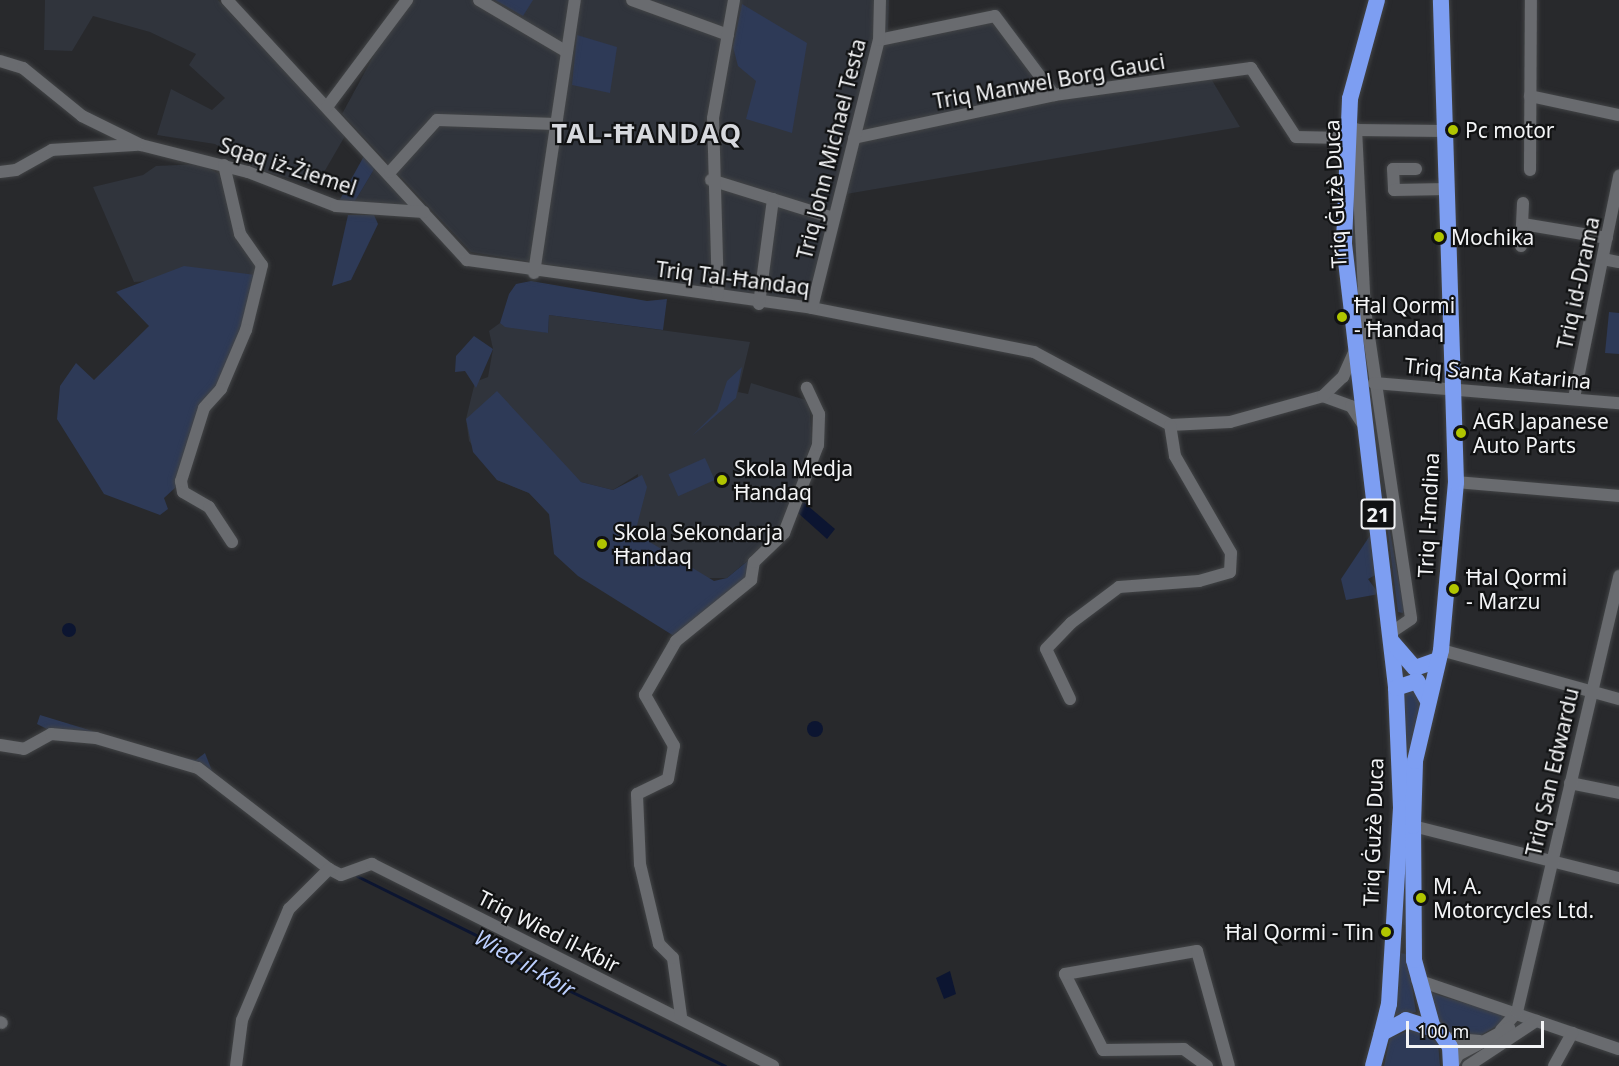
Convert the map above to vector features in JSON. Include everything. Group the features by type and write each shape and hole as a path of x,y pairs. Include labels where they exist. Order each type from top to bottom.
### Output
{"highway":[{"name":"Triq Ġużè Duca","path":"1371,1064 1389,1004 1401,808 1393,637 1344,244 1351,134 1350,99 1377,0"},
{"name":"Triq l-Imdina","path":"1432,1025 1417,980 1413,826 1415,761 1427,699 1440,655 1456,482 1441,0"},
{"path":"1344,244 1361,272"},
{"path":"1393,637 1414,668 1440,655"},
{"path":"1396,688 1418,681 1427,699"},
{"path":"1382,1033 1406,1020 1432,1025 1445,1038 1451,1066"}],"street":[{"name":"Triq Tal-Ħandaq","path":"227,0 390,172 467,260 534,273 718,295 759,304 812,308 1034,352 1170,425"},
{"path":"327,107 407,0"},
{"path":"479,0 567,52"},
{"path":"534,273 575,0"},
{"path":"633,0 728,35"},
{"path":"718,295 711,180 712,118 734,0"},
{"name":"Triq John Michael Testa","path":"812,308 879,40 880,0"},
{"path":"1530,170 1531,0"},
{"path":"879,40 995,16 1054,95"},
{"path":"0,61 23,68 82,116 141,145"},
{"name":"Triq Manwel Borg Gauci","path":"854,138 1054,95 1251,68 1296,137 1351,134"},
{"path":"1530,96 1619,115"},
{"path":"390,172 437,120 557,124"},
{"path":"1351,134 1445,131"},
{"name":"Triq Ġużè Duca","path":"1351,134 1361,272 1374,383 1411,619 1393,637"},
{"path":"0,172 16,170 52,150 141,145"},
{"name":"Sqaq iż-Żiemel","path":"141,145 224,165 336,206 424,212"},
{"path":"224,165 240,234 262,265 246,330 221,389 204,408 181,481 183,492 209,507 232,542"},
{"path":"1416,169 1393,170 1394,190 1447,189"},
{"name":"Triq id-Drama","path":"1574,398 1619,176"},
{"path":"711,180 833,218"},
{"path":"759,304 773,199"},
{"path":"1521,246 1523,202"},
{"path":"1523,224 1607,238"},
{"path":"1603,259 1619,262"},
{"path":"1070,699 1046,649 1071,623 1119,587 1199,581 1230,572 1231,553 1175,456 1170,425 1230,422 1323,396 1343,376 1356,346"},
{"name":"Triq Santa Katarina","path":"1374,383 1574,398 1619,404"},
{"path":"681,1016 673,958 659,944 640,864 637,794 668,779 674,746 645,694 676,642 751,580 754,562 784,533 818,445 819,414 807,388"},
{"path":"1323,396 1351,406 1368,438"},
{"path":"1456,482 1619,496"},
{"name":"Triq San Edwardu","path":"1517,1012 1619,576"},
{"path":"1440,655 1619,699"},
{"path":"0,746 24,749 51,734 96,738 198,768 335,872 289,909 242,1020 236,1066"},
{"path":"1570,783 1619,793"},
{"path":"1413,826 1619,878"},
{"name":"Triq Wied il-Kbir","path":"335,872 372,864 507,929 552,958 681,1016 773,1066"},
{"path":"1207,1066 1184,1048 1103,1050 1065,974 1197,951 1229,1066"},
{"path":"1417,980 1517,1012 1536,1022 1619,1049"},
{"path":"1501,1030 1517,1012"},
{"path":"1451,1066 1480,1041 1501,1030 1536,1022"},
{"path":"1468,1066 1536,1022"},
{"path":"1554,1066 1572,1034"},
{"path":"1445,1038 1480,1041"}],"shaded area":[{"path":"45,0 218,0 345,136 316,186 256,169 215,144 157,135 171,89 212,110 225,98 189,65 196,54 150,32 93,16 72,51 44,50"},
{"path":"404,0 889,0 888,32 998,9 1060,90 1204,67 1240,127 846,194 819,296 753,298 471,252 342,114"},
{"path":"495,0 533,0 523,16"},
{"path":"742,4 807,43 792,133 746,119 756,81 738,66 733,47"},
{"path":"577,35 617,47 610,93 572,85"},
{"path":"364,156 376,166 352,206 338,203"},
{"path":"201,164 219,174 239,238 257,261 257,275 134,282 93,187 143,175 156,166"},
{"path":"376,166 407,202 405,207 352,206"},
{"path":"348,215 374,215 378,224 351,280 332,286"},
{"path":"184,266 257,275 240,339 176,487 164,498 168,509 160,515 104,494 57,419 60,386 76,363 94,380 149,326 116,292"},
{"path":"531,281 647,301 667,299 663,330 549,315 548,333 505,327 500,323 509,294 516,284"},
{"path":"1609,312 1619,313 1619,354 1605,353"},
{"name":"Skola Sekondarja Ħandaq","path":"549,315 750,342 738,392 748,394 751,383 809,401 812,441 789,510 766,545 727,578 706,578 635,533 638,474 613,490 581,482 567,470 549,514 529,493 497,480 469,441 466,419 475,382 488,377 493,349 489,331 500,323 548,333"},
{"path":"474,336 493,349 476,388 465,371 455,372 456,356"},
{"path":"742,367 736,398 692,436 717,411 727,381"},
{"name":"Skola Sekondarja Ħandaq","path":"497,391 581,482 613,490 642,475 647,487 635,533 714,581 727,578 750,559 747,580 674,636 578,576 554,554 549,514 529,493 497,480 473,452 466,419"},
{"path":"705,458 715,480 678,496 668,474"},
{"path":"1382,486 1404,610 1403,613 1398,612"},
{"path":"801,500 835,529 827,539 797,512"},
{"path":"1371,534 1377,574 1368,579 1379,594 1346,600 1341,579"},
{"path":"66,623 72,623 76,630 72,637 66,637 62,633 62,627"},
{"path":"1410,686 1422,694 1405,925 1401,924 1403,694"},
{"path":"40,715 171,755 196,760 205,753 216,781 202,765 49,730 37,724"},
{"path":"815,721 821,723 823,729 821,735 815,737 809,735 807,729 809,723"},
{"path":"1399,953 1407,954 1416,1012 1394,1017"},
{"path":"950,971 956,994 944,999 936,978"},
{"path":"1428,992 1512,1017 1476,1038 1452,1035 1438,1021"},
{"path":"1415,1028 1438,1043 1440,1066 1384,1066 1390,1038"}],"waterway":[{"name":"Wied il-Kbir","path":"357,876 484,939 535,974 725,1066"}],"place":[{"name":"Pc motor","path":"1453,130"},
{"name":"Mochika","path":"1439,237"},
{"name":"Ħal Qormi - Ħandaq","path":"1342,317"},
{"name":"AGR Japanese Auto Parts","path":"1461,433"},
{"name":"Skola Medja Ħandaq","path":"722,480"},
{"name":"Skola Sekondarja Ħandaq","path":"602,544"},
{"name":"Ħal Qormi - Marzu","path":"1454,589"},
{"name":"M. A. Motorcycles Ltd.","path":"1421,898"},
{"name":"Ħal Qormi - Tin","path":"1386,932"}],"district":[{"name":"TAL-ĦANDAQ","path":"647,133"}]}
